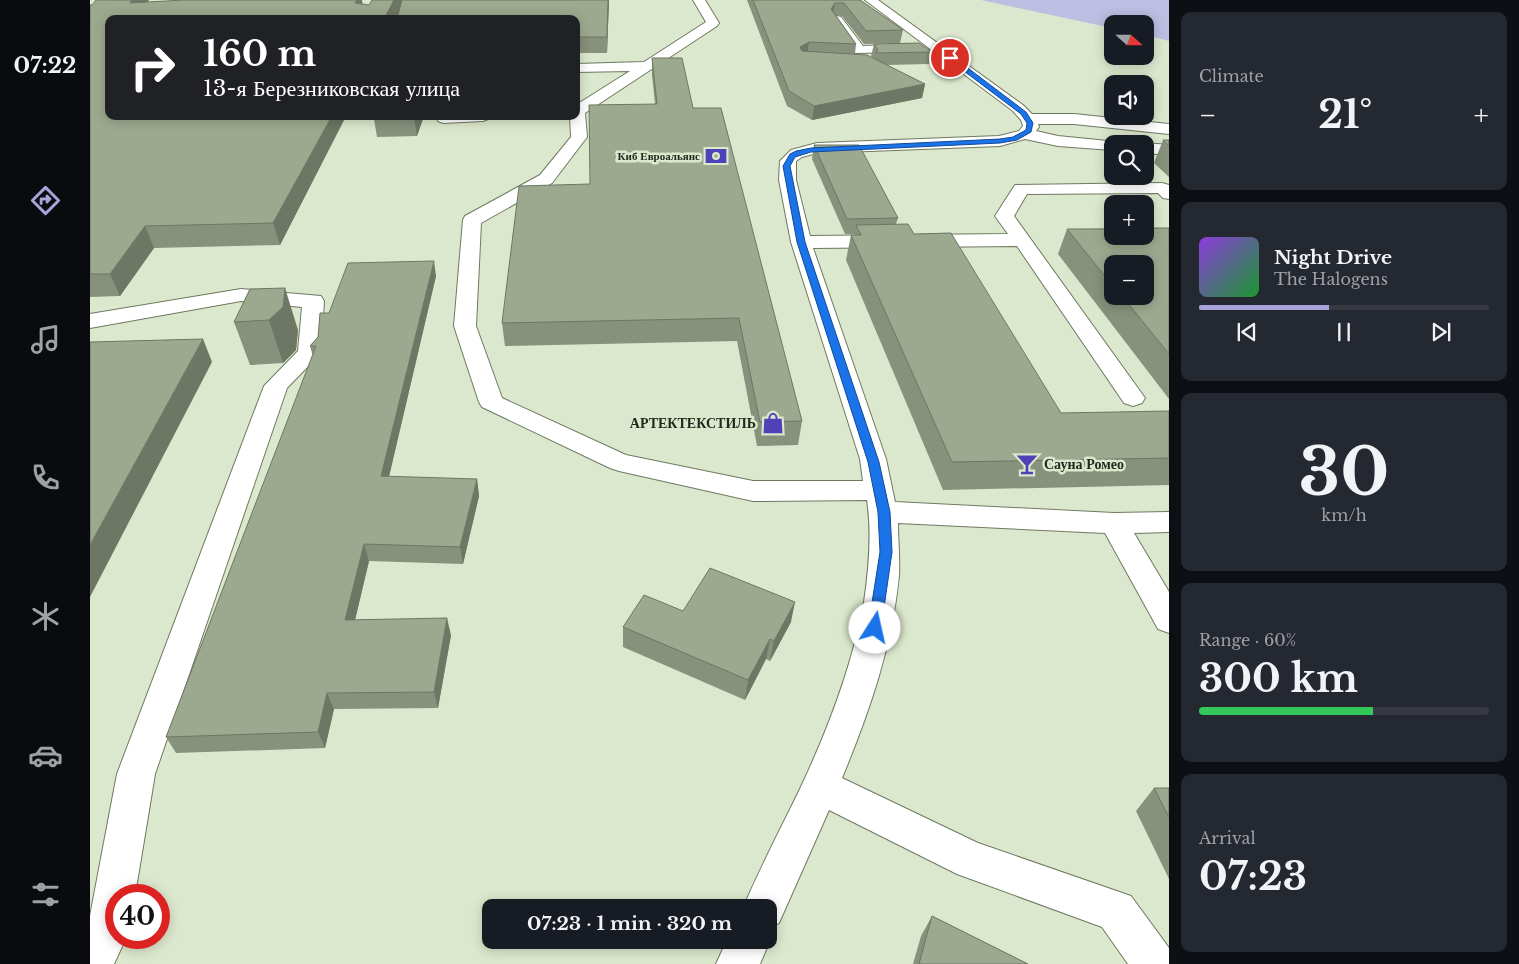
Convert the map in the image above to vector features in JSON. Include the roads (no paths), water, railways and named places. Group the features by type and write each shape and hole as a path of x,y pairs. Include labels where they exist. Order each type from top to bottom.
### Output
{"street":[{"path":"580,109 713,23 699,0"},
{"path":"871,0 1018,108 1026,127 1058,142 1104,145"},
{"path":"837,20 859,56 937,48"},
{"path":"580,68 645,66"},
{"path":"768,899 853,705 872,646 886,552 882,501 874,462 801,242 787,172 788,160 798,152 832,147 1000,141 1026,127 1074,119 1169,129"},
{"path":"578,120 579,137 546,179 472,220 465,326 491,402 619,462 753,491 1114,522 1169,522"},
{"path":"1154,149 1169,150"},
{"path":"1133,398 1023,240 1004,216 1021,189 1162,188 1169,194"},
{"path":"801,242 1023,240"},
{"path":"90,321 242,294 313,301 309,354 276,386 136,774 109,927 91,964"},
{"path":"1114,522 1169,620"},
{"path":"819,786 971,860 1116,911 1154,964"},
{"path":"738,964 745,949"}],"place":[{"name":"Киб Евроальянс","path":"716,156"},
{"name":"АРТЕКТЕКСТИЛЬ","path":"773,423"},
{"name":"Сауна Ромео","path":"1027,464"}]}
